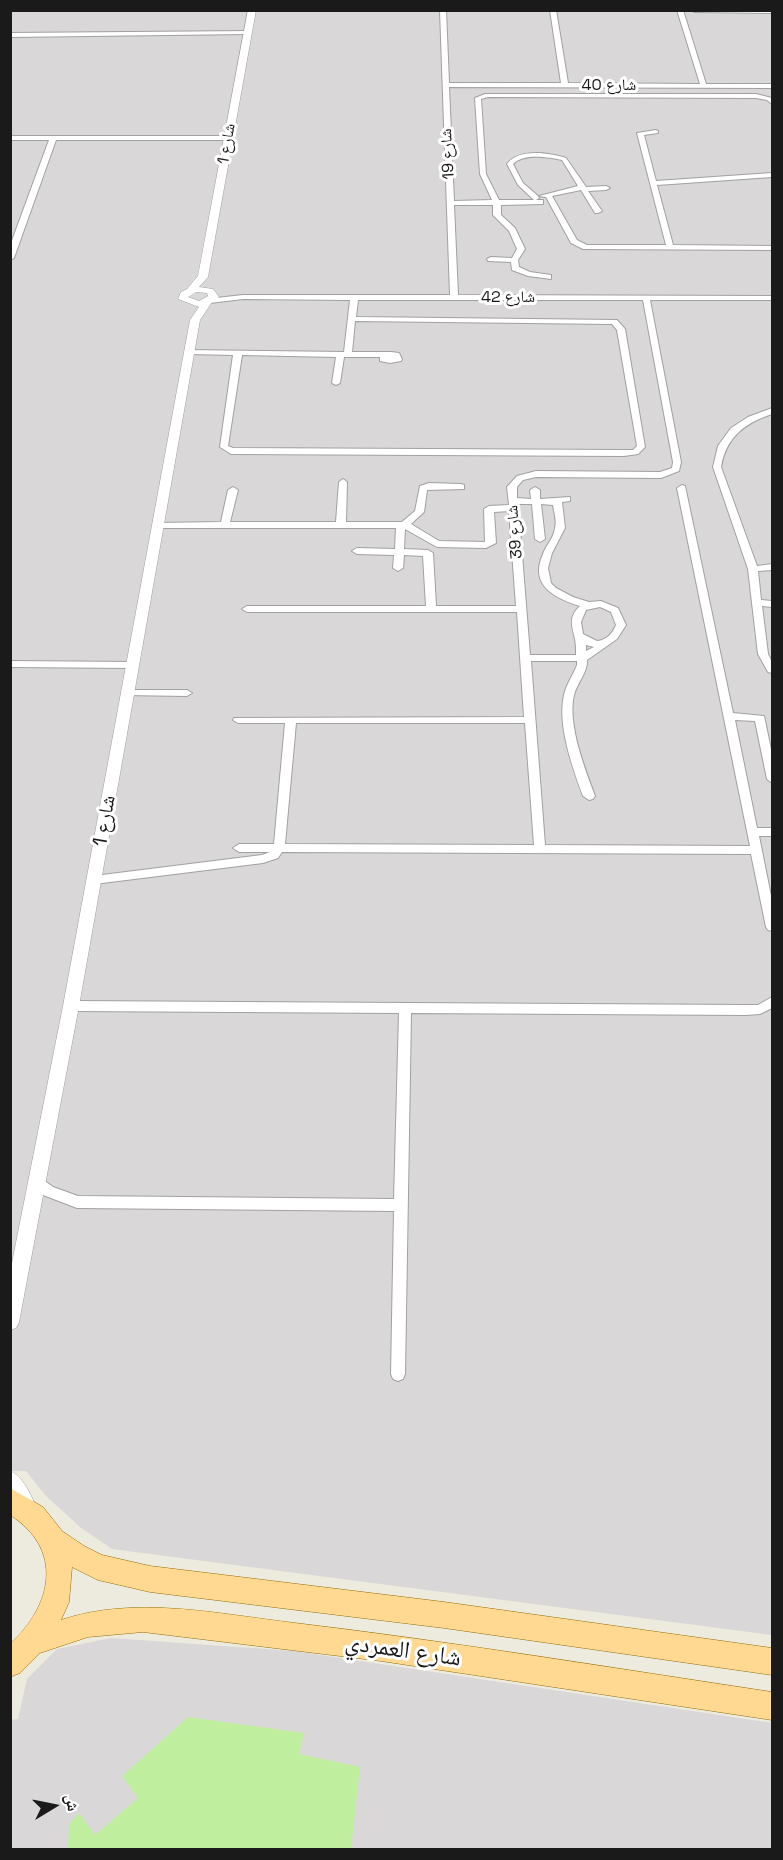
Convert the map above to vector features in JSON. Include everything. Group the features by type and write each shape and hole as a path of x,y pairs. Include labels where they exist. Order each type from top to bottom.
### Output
{"main road":[{"path":"10,1663 34,1642 47,1623 59,1591 60,1560 54,1540 38,1516 18,1504"},
{"name":"شارع العمردي","path":"54,1540 75,1555 98,1567 150,1580 444,1614 772,1662"},
{"name":"شارع العمردي","path":"34,1642 88,1624 143,1619 381,1647 772,1706"}],"street":[{"name":"شارع 1","path":"203,277 252,10"},
{"name":"شارع 19","path":"443,10 454,298"},
{"path":"553,10 565,86"},
{"path":"680,10 704,86"},
{"path":"694,10 772,11"},
{"path":"767,11 772,22"},
{"path":"10,35 248,32"},
{"name":"شارع 40","path":"445,85 772,86"},
{"path":"548,277 518,272 514,268 514,260 520,249 512,230 497,215 497,204 483,174 477,100 480,96 756,96 769,98 772,102"},
{"path":"656,132 640,133 670,248"},
{"path":"10,138 228,138"},
{"path":"10,258 53,138"},
{"path":"553,203 531,200 510,166 514,159 528,156 560,157 566,161 598,211"},
{"path":"653,183 772,175"},
{"path":"450,203 497,204 531,200 584,188 606,188"},
{"path":"549,195 574,241 592,248 772,249"},
{"path":"491,259 514,260"},
{"path":"203,277 210,296 189,302 183,297 203,277"},
{"path":"191,290 210,296"},
{"name":"شارع 1","path":"10,1322 71,1006 195,320 210,296"},
{"name":"شارع 42","path":"210,296 772,298"},
{"path":"336,383 354,297"},
{"name":"شارع 39","path":"540,849 512,487 528,476 661,475 676,469 677,462 646,298"},
{"name":"شارع 1","path":"189,302 195,320"},
{"path":"238,352 224,444 226,450 629,453 641,447 621,328 614,322 351,319"},
{"path":"189,352 385,355"},
{"path":"772,411 732,431 718,454 721,481 753,569 763,654 772,670"},
{"path":"340,525 343,482"},
{"path":"398,568 403,525 418,513 423,488 429,486 461,487"},
{"path":"682,488 772,927"},
{"path":"225,525 233,490"},
{"path":"535,490 540,539"},
{"path":"158,525 403,525 437,544 486,545 491,541 489,509 536,501 562,500 560,528 543,565 545,582 560,596 587,605 607,605 620,616 619,631 608,643 582,658 525,658"},
{"path":"357,551 425,552 429,554 431,609"},
{"path":"753,569 772,567"},
{"path":"758,602 772,604"},
{"path":"587,605 579,611 576,620 582,658 580,673 569,694 568,709 573,753 589,796"},
{"path":"247,609 521,609"},
{"path":"580,638 591,643 608,643"},
{"path":"10,664 133,664"},
{"path":"128,693 187,693"},
{"path":"730,716 758,717 767,720 772,779"},
{"path":"238,720 530,720"},
{"path":"94,880 263,859 274,855 279,848 291,720"},
{"path":"753,832 772,832"},
{"path":"239,848 757,850"},
{"path":"71,1006 746,1010 760,1009 772,1003"},
{"path":"398,1374 405,1008"},
{"path":"38,1182 61,1198 77,1202 402,1205"},
{"path":"10,1480 18,1504"}],"shaded area":[{"path":"10,11 772,11 772,1635 112,1549 80,1527 46,1496 26,1471 11,1471"},
{"path":"111,1638 294,1651 772,1723 772,1849 11,1850 11,1720 18,1719 27,1679 57,1649"}],"green space":[{"path":"188,1717 304,1733 299,1754 360,1767 351,1849 68,1849 69,1824 79,1813 95,1835 138,1798 122,1776"}]}
